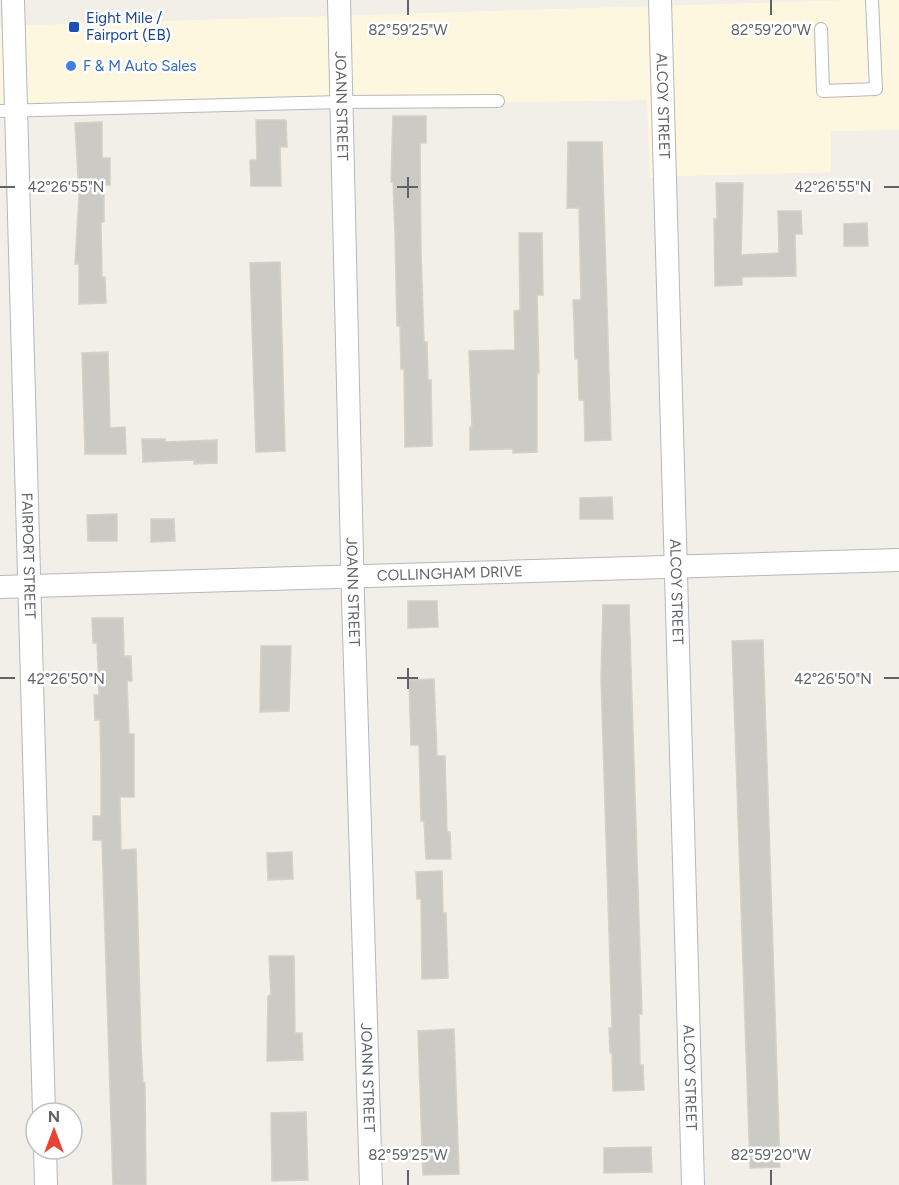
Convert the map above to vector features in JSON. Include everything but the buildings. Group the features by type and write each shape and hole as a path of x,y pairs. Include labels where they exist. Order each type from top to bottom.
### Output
{"street":[{"name":"FAIRPORT STREET","path":"13,0 7,111 29,586 44,1101"},
{"name":"JOANN STREET","path":"339,0 352,578 371,1185"},
{"name":"ALCOY STREET","path":"660,0 674,568 693,1185"},
{"name":"COLLINGHAM DRIVE","path":"0,587 899,560"},
{"path":"45,1161 46,1185"}],"lane":[{"path":"821,29 823,91 876,89 872,0"},
{"path":"7,111 498,100"}],"shaded area":[{"path":"899,0 899,130 831,131 831,172 650,177 647,100 327,105 0,119 0,26"}],"place":[{"name":"Eight Mile / Fairport (EB)","path":"74,27"},
{"name":"F & M Auto Sales","path":"71,66"}]}
